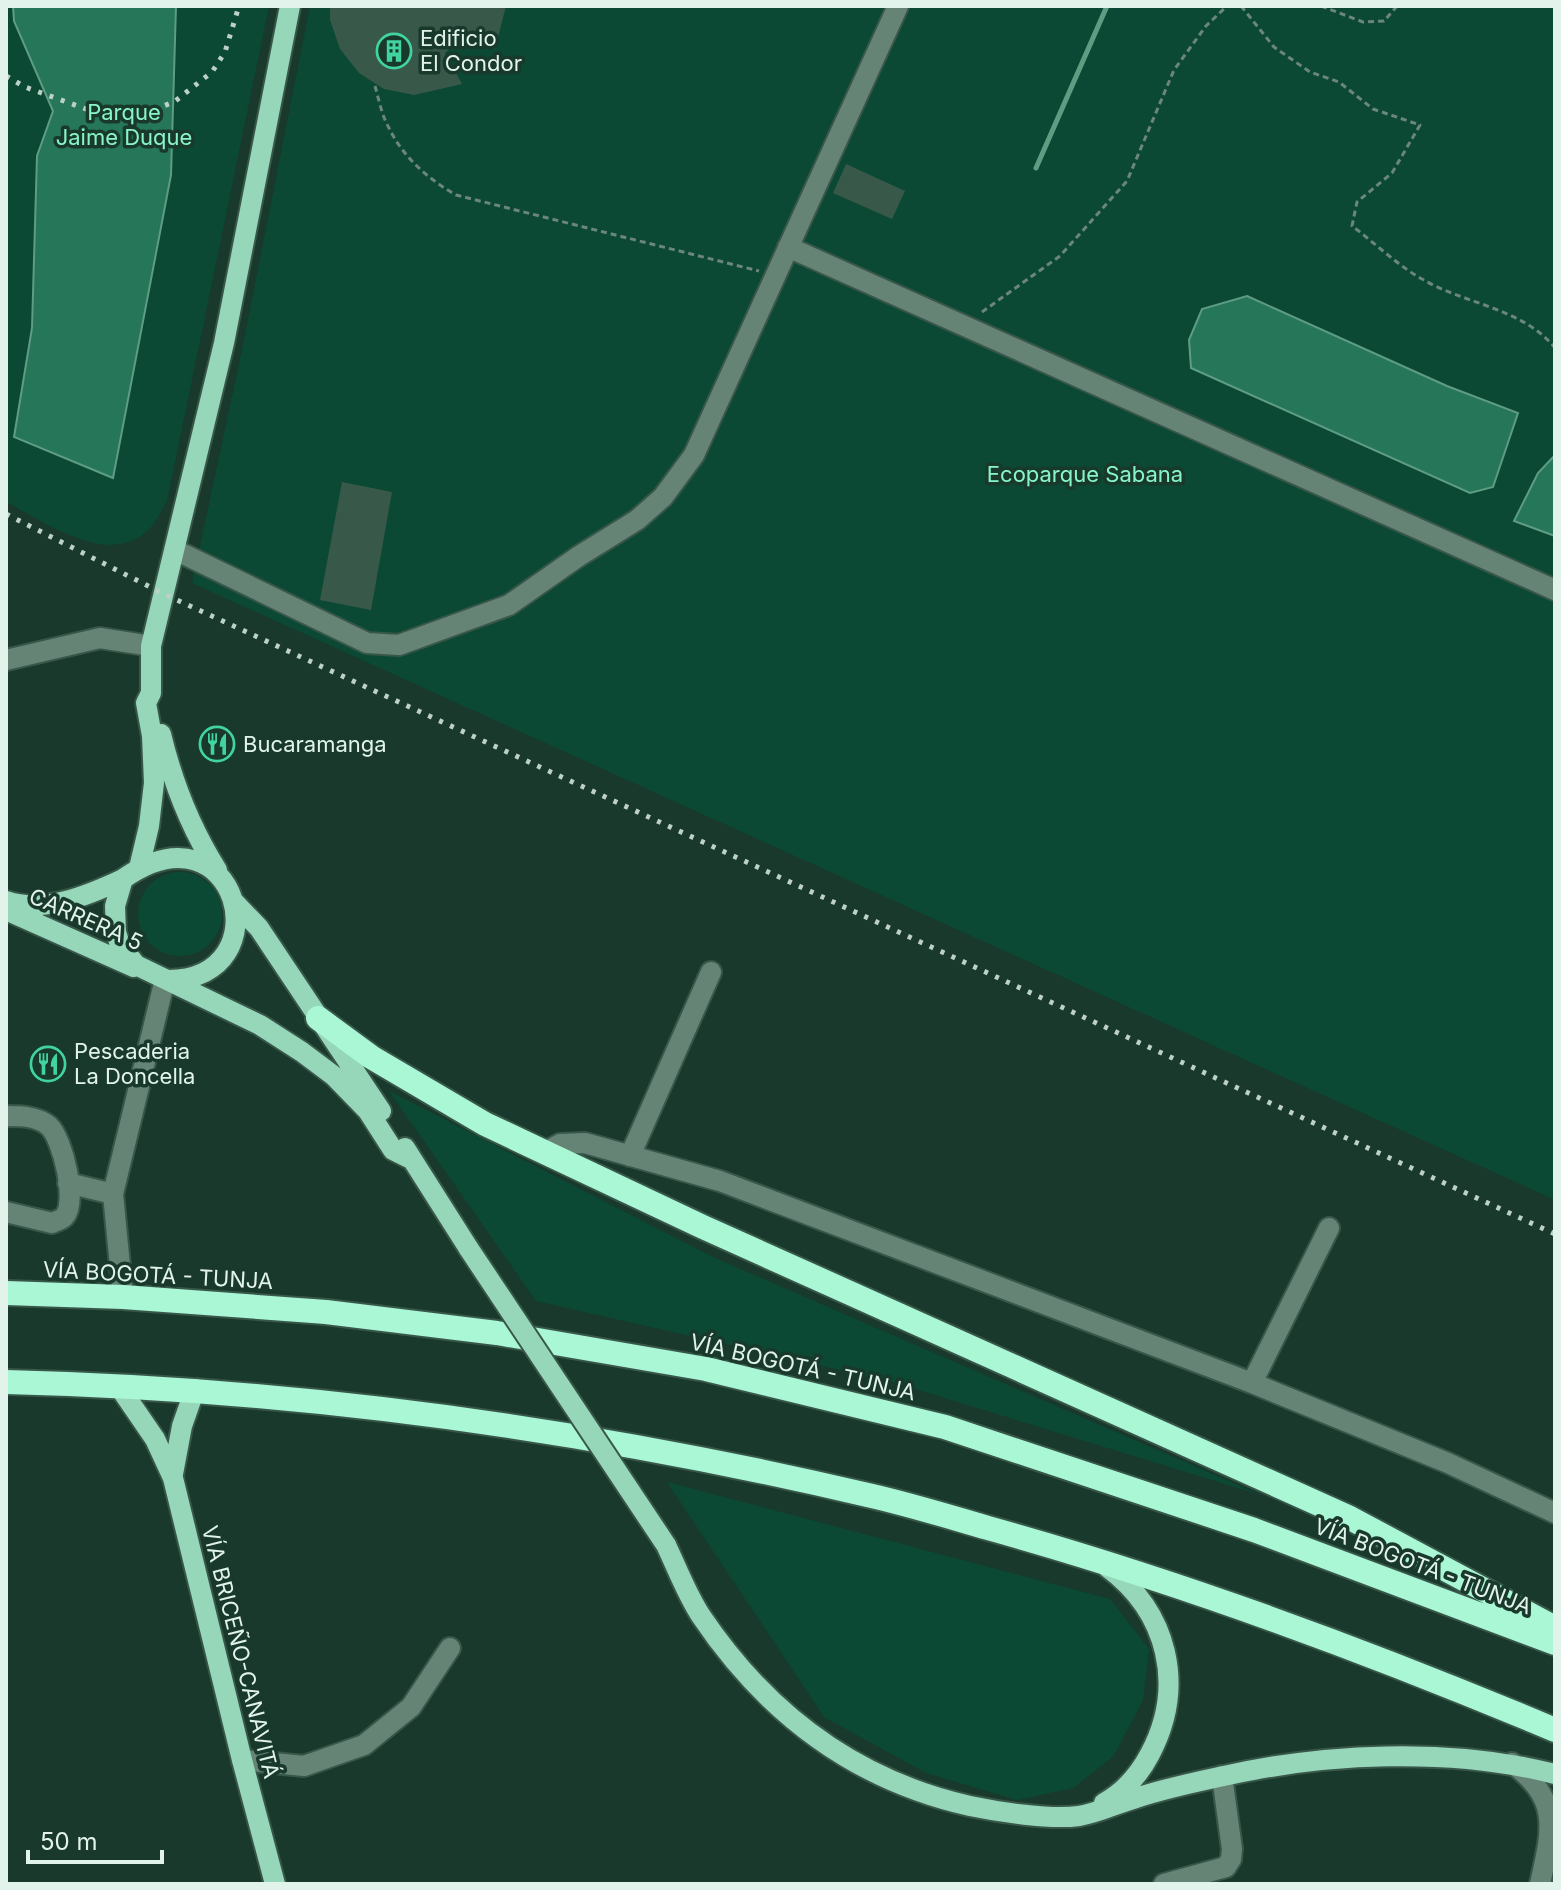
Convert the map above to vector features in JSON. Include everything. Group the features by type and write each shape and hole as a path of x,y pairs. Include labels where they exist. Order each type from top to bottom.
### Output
{"highway":[{"path":"318,1018 371,1057 427,1092 544,1153 1350,1518 1555,1628"},
{"name":"VÍA BOGOTÁ - TUNJA","path":"6,1293 123,1297 326,1312 497,1333 721,1372 945,1427 1254,1530 1555,1643"},
{"path":"6,1382 118,1385 278,1396 535,1429 875,1496 1094,1558 1307,1631 1555,1730"}],"main road":[{"path":"234,902 236,925 229,948 214,966 193,977 160,977 127,956 116,932 115,906 149,826 154,783 152,736 146,703 151,693 151,646 224,343 290,6"},
{"path":"151,693 157,702 173,784 197,839 234,902 259,928 666,1545 699,1613 743,1674 798,1726 861,1767 930,1797 1004,1813 1079,1816 1222,1776 1301,1764 1381,1758 1512,1763 1555,1774"},
{"path":"131,874 167,858 182,858 196,861 221,877"},
{"name":"CARRERA 5","path":"6,901 17,905 54,903 90,894 131,874"},
{"name":"CARRERA 5","path":"6,910 160,977 260,1025 334,1076 368,1111 393,1150 409,1158"},
{"path":"118,1385 150,1429 173,1478"},
{"path":"173,1478 177,1443 195,1389"},
{"name":"VÍA BRICEÑO-CANAVITÁ","path":"173,1478 275,1884"},
{"path":"1079,1816 1114,1797 1142,1768 1162,1733 1170,1693 1166,1652 1152,1614 1127,1582 1094,1558"}],"street":[{"path":"175,550 367,643 399,645 509,605 637,520 663,497 694,455 898,6"},
{"path":"788,247 1555,590"},
{"path":"6,660 100,638 151,646"},
{"path":"630,1156 711,972"},
{"path":"123,1297 113,1194 160,977"},
{"path":"6,1116 26,1116 48,1126 61,1144 69,1209 64,1217 52,1223 6,1212"},
{"path":"544,1153 560,1144 595,1145 720,1181 1252,1383 1448,1463 1555,1513"},
{"path":"68,1183 113,1194"},
{"path":"1252,1383 1329,1228"},
{"path":"242,1760 304,1766 364,1745 411,1707 450,1648"},
{"path":"1512,1763 1532,1777 1546,1797 1552,1820 1552,1841 1540,1884"},
{"path":"1164,1884 1226,1867 1231,1859 1222,1776"}],"path":[{"path":"965,325 1060,256 1127,181 1174,70 1206,26 1227,6"},
{"path":"1241,6 1274,47 1310,72 1339,82 1373,109 1420,125 1392,173 1357,202 1352,226 1422,280 1514,318 1555,348"},
{"path":"1321,6 1363,22 1384,21 1397,6"},
{"path":"375,86 388,128 412,162 433,182 456,195 774,275"}],"green space":[{"name":"Parque Jaime Duque","path":"6,6 269,6 167,501 150,528 134,540 117,544 98,544 78,538 6,502"},
{"name":"Ecoparque Sabana","path":"310,6 1555,6 1555,1200 192,583"},
{"path":"180,872 196,875 210,884 219,898 222,914 219,930 210,944 196,953 180,956 164,953 150,944 141,930 138,914 141,898 150,884 164,875"},
{"path":"389,1091 713,1257 1261,1495 889,1381 536,1301"},
{"path":"667,1482 1110,1599 1149,1649 1143,1700 1113,1757 1073,1788 1017,1800 926,1773 824,1717"}],"shaded area":[{"path":"13,6 176,6 171,175 113,478 14,437 32,328 37,156 53,111 14,21"},
{"path":"1247,296 1447,386 1518,413 1493,487 1470,493 1191,368 1189,340 1202,309"},
{"path":"1555,455 1555,536 1514,521 1538,473"}],"building":[{"name":"Edificio El Condor","path":"330,6 506,6 495,49 467,32 445,53 462,84 414,95 384,89 359,73 340,49 330,20"},
{"path":"846,164 905,191 892,219 833,193"},
{"path":"342,482 392,492 371,610 320,600"}],"waterway":[{"path":"1036,168 1107,6"}],"railway":[{"path":"6,76 25,87 100,114 147,112 174,102 212,72 225,52 239,6"},
{"path":"6,514 164,594 1555,1234"}],"place":[{"name":"Edificio El Condor","path":"394,51"},
{"name":"Bucaramanga","path":"217,744"},
{"name":"Pescaderia La Doncella","path":"48,1064"}]}
